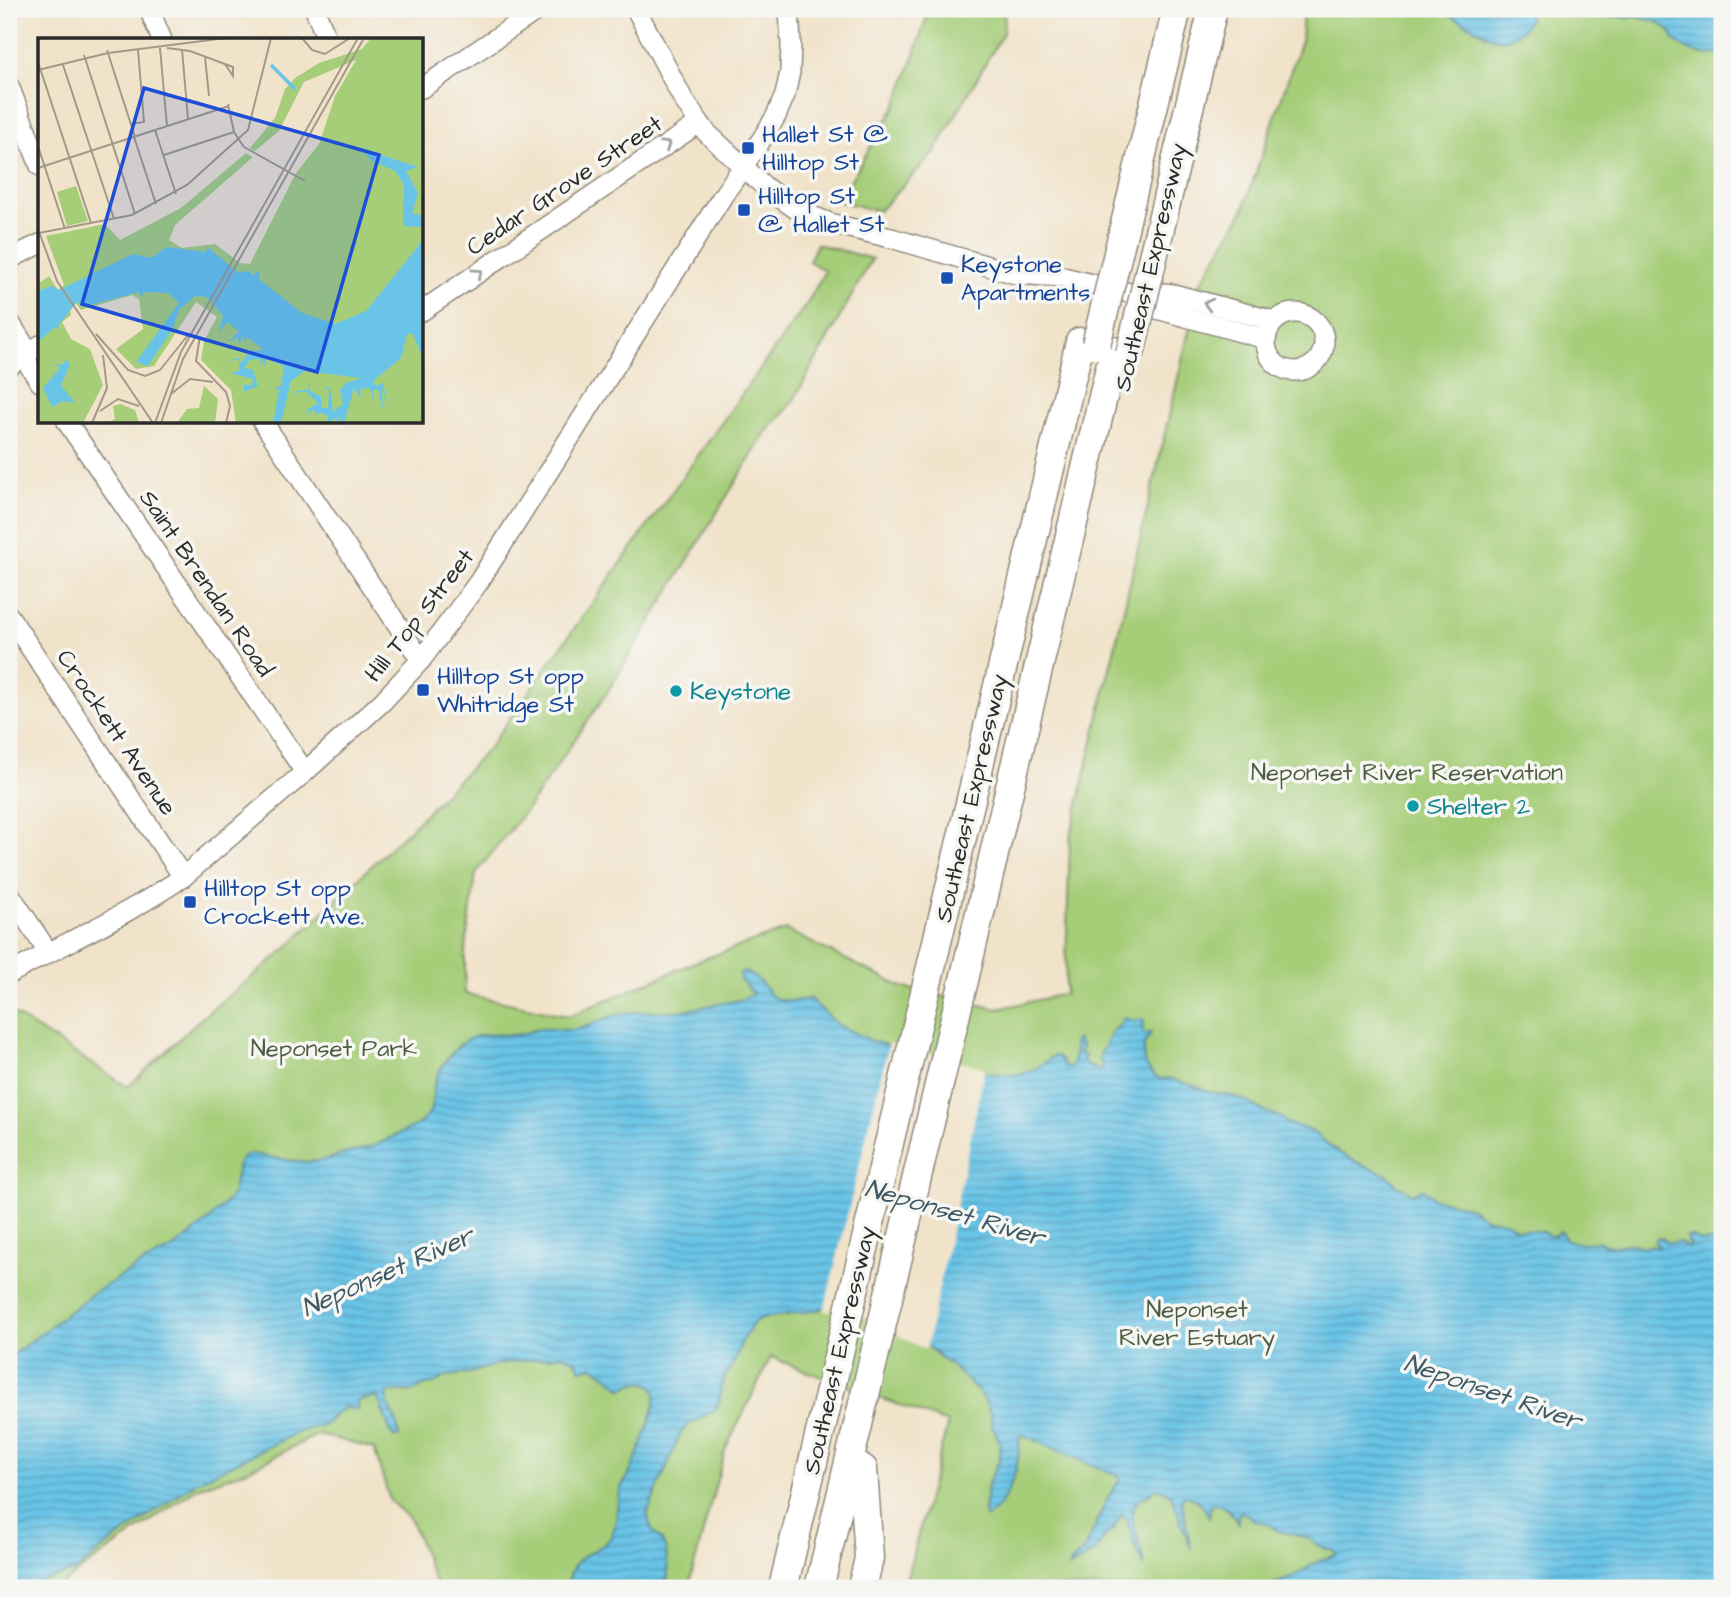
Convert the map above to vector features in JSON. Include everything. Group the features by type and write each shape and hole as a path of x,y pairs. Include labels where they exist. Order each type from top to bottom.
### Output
{"highway":[{"name":"Southeast Expressway","path":"787,1588 856,1389 1128,251 1160,9"},
{"path":"1128,251 1177,9"},
{"path":"1128,251 1196,9"},
{"name":"Southeast Expressway","path":"836,1588 863,1469 856,1389 949,998 1128,251 1213,9"},
{"path":"819,1588 856,1389"},
{"path":"862,1588 869,1558 863,1469"}],"street":[{"path":"149,9 161,38"},
{"path":"315,9 326,38"},
{"path":"424,87 539,9"},
{"path":"636,9 683,99 699,123 713,140 743,167 799,211 824,221 1016,274 1063,277 1134,294 1173,294 1270,330"},
{"name":"Hill Top Street","path":"9,974 162,892 183,877 382,702 421,660 478,583 724,194 770,126 785,95 791,58 789,9"},
{"path":"9,86 38,161"},
{"name":"Cedar Grove Street","path":"424,310 699,123"},
{"path":"9,259 38,245"},
{"path":"9,321 38,378"},
{"name":"Saint Brendan Road","path":"69,424 305,772"},
{"path":"264,424 421,660"},
{"name":"Crockett Avenue","path":"9,616 183,877"},
{"path":"9,893 48,952"}],"green space":[{"path":"929,9 1005,9 1003,33 934,153 879,211 838,201 897,103"},
{"path":"1303,9 1722,9 1722,1588 904,1588 948,1423 771,1357 725,1450 688,1588 437,1588 411,1520 390,1501 374,1449 318,1434 248,1470 197,1488 56,1588 9,1588 9,1011 128,1087 199,1020 278,956 419,820 488,749 808,302 825,271 809,261 817,244 872,259 791,405 766,432 608,691 530,805 476,873 465,952 465,994 569,1016 698,961 786,930 902,987 997,1009 1065,994 1070,839 1200,284 1242,213 1301,41"}],"water":[{"path":"1439,9 1529,9 1529,15 1526,24 1518,32 1508,39 1500,39 1491,37"},
{"path":"1582,9 1722,9 1722,52 1702,55 1692,51 1675,42 1670,31 1656,21 1637,17 1591,16"},
{"name":"Neponset River Estuary","path":"745,972 760,982 773,997 788,1001 810,999 838,1025 871,1041 988,1073 1023,1074 1053,1056 1057,1056 1066,1067 1071,1067 1077,1039 1082,1047 1080,1053 1085,1056 1085,1065 1100,1070 1103,1066 1099,1059 1101,1052 1113,1030 1121,1025 1125,1018 1134,1021 1142,1019 1142,1031 1151,1033 1144,1045 1144,1062 1156,1077 1168,1078 1246,1101 1282,1118 1286,1123 1311,1131 1338,1152 1388,1175 1397,1186 1412,1194 1423,1189 1433,1198 1471,1208 1487,1219 1506,1221 1517,1229 1543,1232 1550,1236 1560,1231 1566,1240 1582,1244 1599,1241 1610,1246 1631,1244 1643,1248 1658,1248 1655,1242 1657,1238 1662,1238 1669,1243 1680,1242 1687,1248 1690,1245 1687,1237 1705,1242 1722,1239 1722,1588 1265,1588 1336,1555 1335,1551 1323,1548 1312,1540 1279,1531 1241,1512 1238,1515 1238,1525 1231,1513 1221,1505 1211,1504 1209,1517 1199,1502 1183,1496 1191,1549 1171,1494 1158,1488 1138,1500 1132,1513 1145,1567 1122,1514 1113,1530 1095,1551 1069,1569 1072,1562 1085,1548 1105,1503 1121,1479 1118,1475 1023,1435 1019,1436 1019,1454 1009,1489 1000,1505 986,1517 985,1502 989,1481 999,1461 1000,1451 999,1440 991,1424 991,1414 978,1391 929,1348 868,1315 834,1306 755,1321 726,1375 715,1410 681,1432 647,1514 652,1530 662,1541 666,1551 668,1575 665,1588 567,1588 577,1562 604,1545 613,1532 621,1489 640,1449 653,1412 656,1391 644,1382 633,1383 622,1389 593,1366 581,1369 575,1360 563,1355 498,1364 470,1373 446,1376 434,1384 414,1391 389,1392 388,1404 397,1423 399,1436 394,1438 377,1397 359,1400 357,1410 346,1407 325,1425 292,1435 196,1482 102,1549 76,1571 44,1580 30,1588 9,1588 9,1358 92,1294 168,1251 210,1219 232,1196 238,1165 245,1156 252,1154 299,1162 320,1161 374,1146 419,1124 425,1118 431,1109 433,1089 440,1070 462,1043 473,1037 517,1035 540,1029 578,1029 622,1014 680,1011 736,1001 753,994 740,979 740,973"}],"pier":[{"path":"889,1043 985,1068 926,1350 857,1313 844,1310 824,1311"}],"place":[{"name":"Hallet St @ Hilltop St","path":"748,148"},
{"name":"Hilltop St @ Hallet St","path":"744,210"},
{"name":"Keystone Apartments","path":"947,278"},
{"name":"Hilltop St opp Whitridge St","path":"423,690"},
{"name":"Keystone","path":"676,691"},
{"name":"Shelter 2","path":"1413,806"},
{"name":"Hilltop St opp Crockett Ave.","path":"190,902"}],"park label":[{"name":"Neponset River Reservation","path":"1407,772"},
{"name":"Neponset Park","path":"334,1048"}],"water label":[{"name":"Neponset River","path":"955,1212"},
{"name":"Neponset River","path":"387,1271"},
{"name":"Neponset River","path":"1493,1391"}]}
